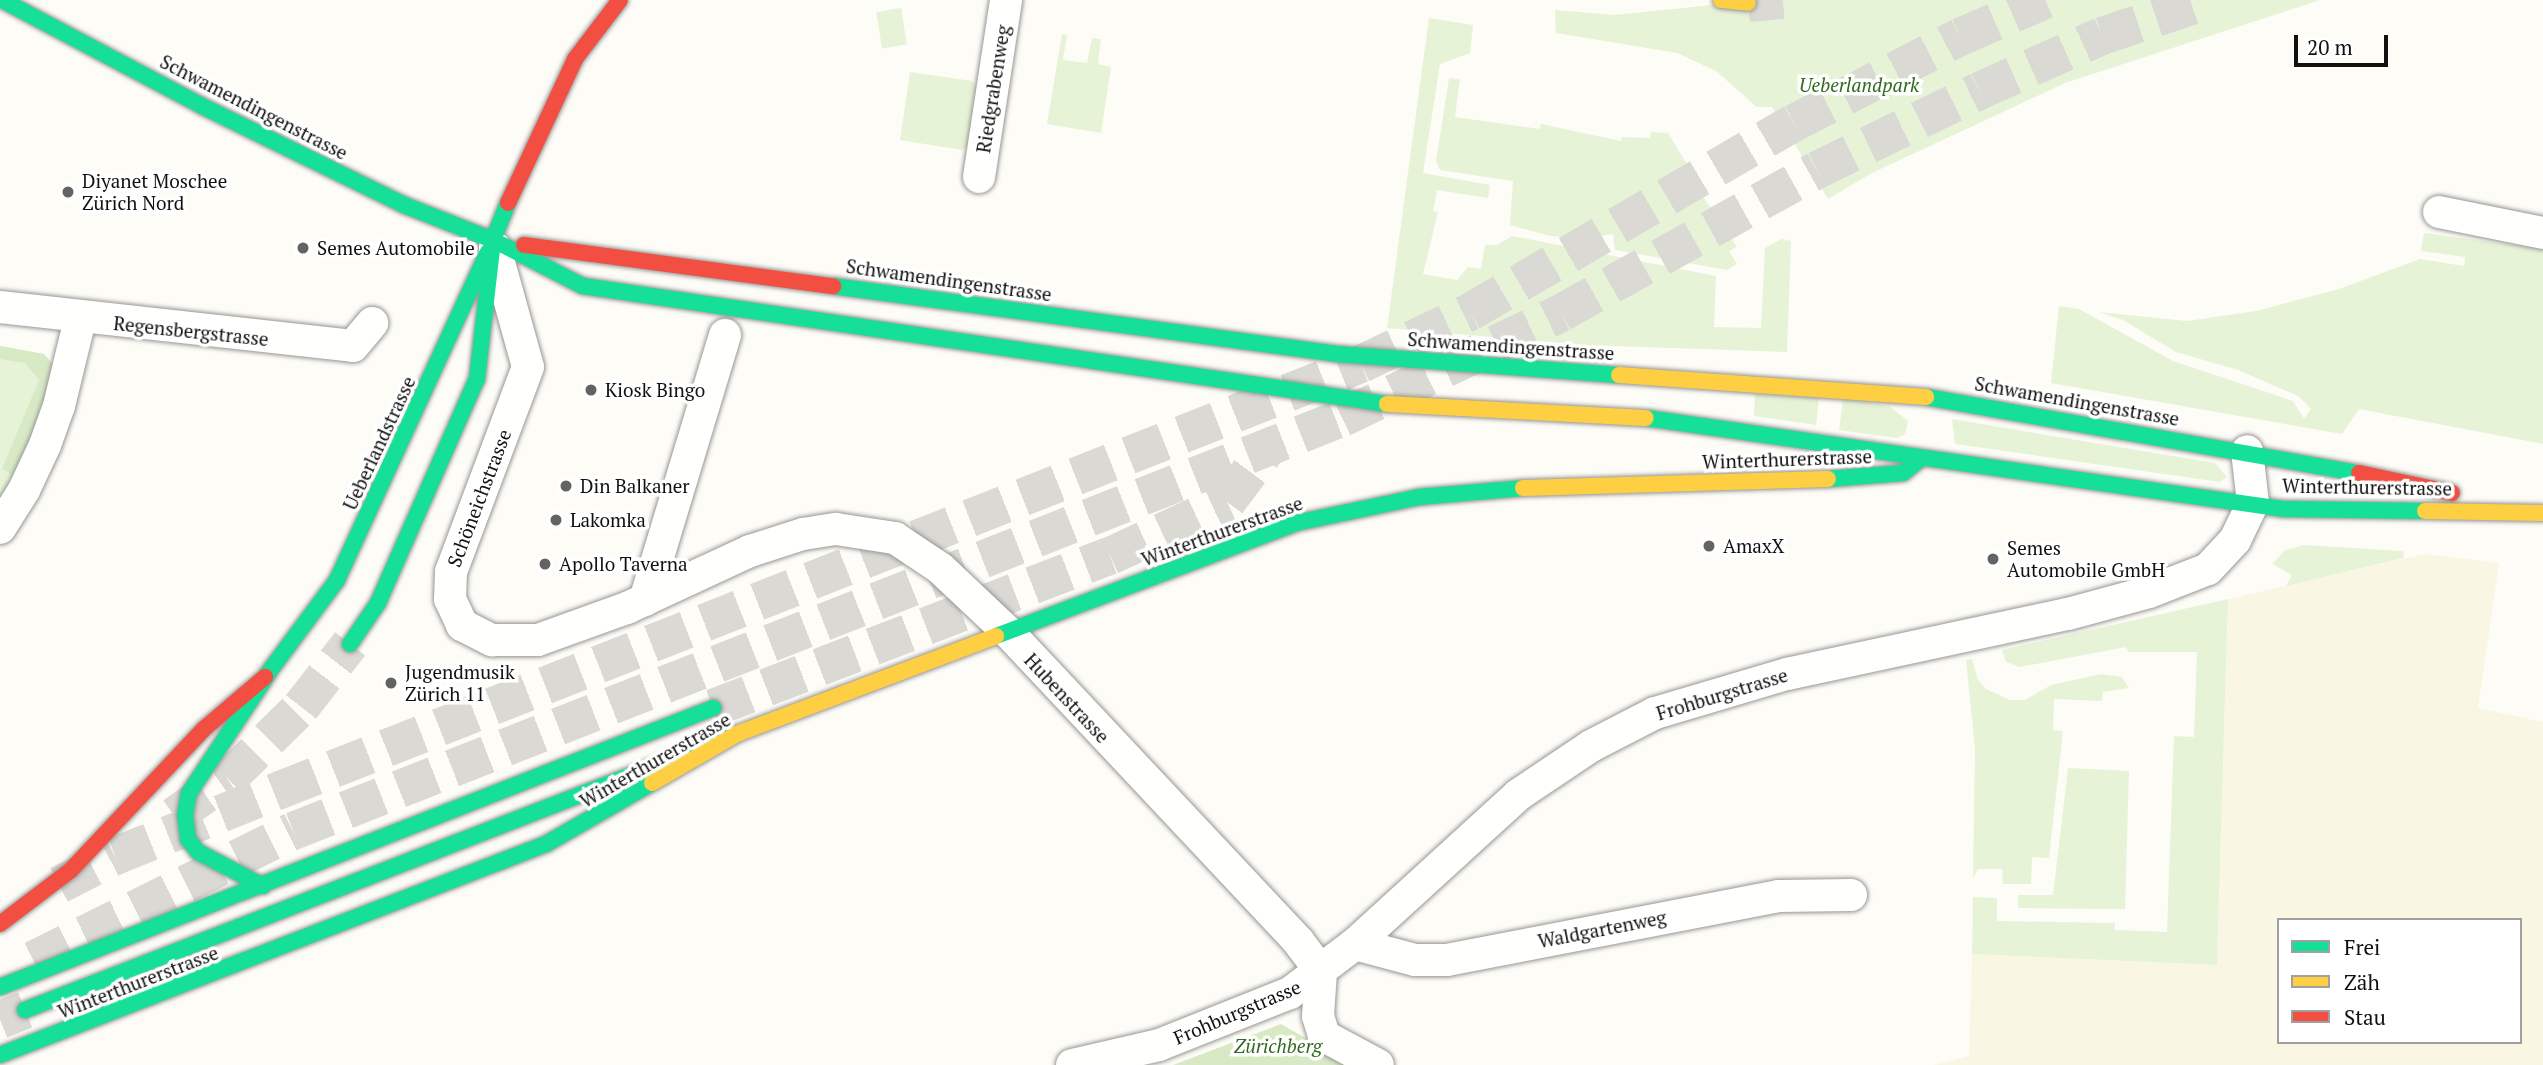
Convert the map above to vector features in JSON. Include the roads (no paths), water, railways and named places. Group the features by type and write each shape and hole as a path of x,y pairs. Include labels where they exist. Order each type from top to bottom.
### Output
{"main road":[{"name":"Schwamendingenstrasse","path":"2,0 356,182 430,218 493,240 583,286 1410,407 1658,419 1922,458"},
{"name":"Ueberlandstrasse","path":"0,924 35,901 93,848 205,728 268,674 337,580 493,240 530,148 575,59 620,0"},
{"path":"1721,0 1748,3"},
{"name":"Schwamendingenstrasse","path":"493,240 1338,354 1925,397 2246,451 2522,510"},
{"path":"350,644 378,603 477,379 493,240"},
{"path":"1925,397 1927,418"},
{"path":"1922,458 1927,440"},
{"name":"Winterthurerstrasse","path":"0,1055 546,845 737,734 1296,523 1419,497 1538,487 1876,478 1903,472 1922,458 2283,509 2522,510 2543,513"},
{"path":"263,886 198,852 188,839 185,815 189,793 268,674"},
{"path":"0,987 713,708"},
{"path":"25,1010 737,734"}],"street":[{"name":"Riedgrabenweg","path":"979,177 1006,0"},
{"path":"2439,212 2543,233"},
{"name":"Schöneichstrasse","path":"493,240 528,367 451,572 454,612 473,634 492,640 525,641 562,634 645,600"},
{"name":"Regensbergstrasse","path":"0,307 80,319 353,346 372,323"},
{"path":"0,528 24,490 45,445 68,375 80,319"},
{"path":"645,600 726,335"},
{"path":"2246,451 2253,503"},
{"name":"Frohburgstrasse","path":"1072,1065 1159,1045 1221,1023 1290,993 1355,944 1518,795 1591,746 1655,713 1774,677 2068,614 2182,581 2207,569 2235,540 2253,503"},
{"name":"Hubenstrasse","path":"645,600 750,551 803,534 836,529 895,538 917,550 1008,632 1298,941 1321,972"},
{"name":"Waldgartenweg","path":"1355,944 1415,960 1447,960 1779,896 1851,895"},
{"path":"1321,972 1318,1016 1324,1036 1378,1065"}],"tunnel":[{"path":"1748,3 1783,0"},
{"path":"59,885 115,856 1361,364 1470,312 1794,123 1960,37 2045,0"},
{"path":"33,960 293,831 1342,418 1561,313 1817,170 1979,91 2102,36 2209,0"},
{"path":"713,708 1110,556 1227,502 1266,450"},
{"path":"174,816 228,779 301,707 350,644"},
{"path":"0,1020 25,1010"}],"place":[{"name":"Diyanet Moschee Zürich Nord","path":"68,192"},
{"name":"Semes Automobile","path":"303,248"},
{"name":"Kiosk Bingo","path":"591,390"},
{"name":"Din Balkaner","path":"566,486"},
{"name":"Lakomka","path":"556,520"},
{"name":"AmaxX","path":"1709,546"},
{"name":"Semes Automobile GmbH","path":"1993,559"},
{"name":"Apollo Taverna","path":"545,564"},
{"name":"Jugendmusik Zürich 11","path":"391,683"}],"park label":[{"name":"Ueberlandpark","path":"1859,85"},
{"name":"Zürichberg","path":"1278,1046"}]}
